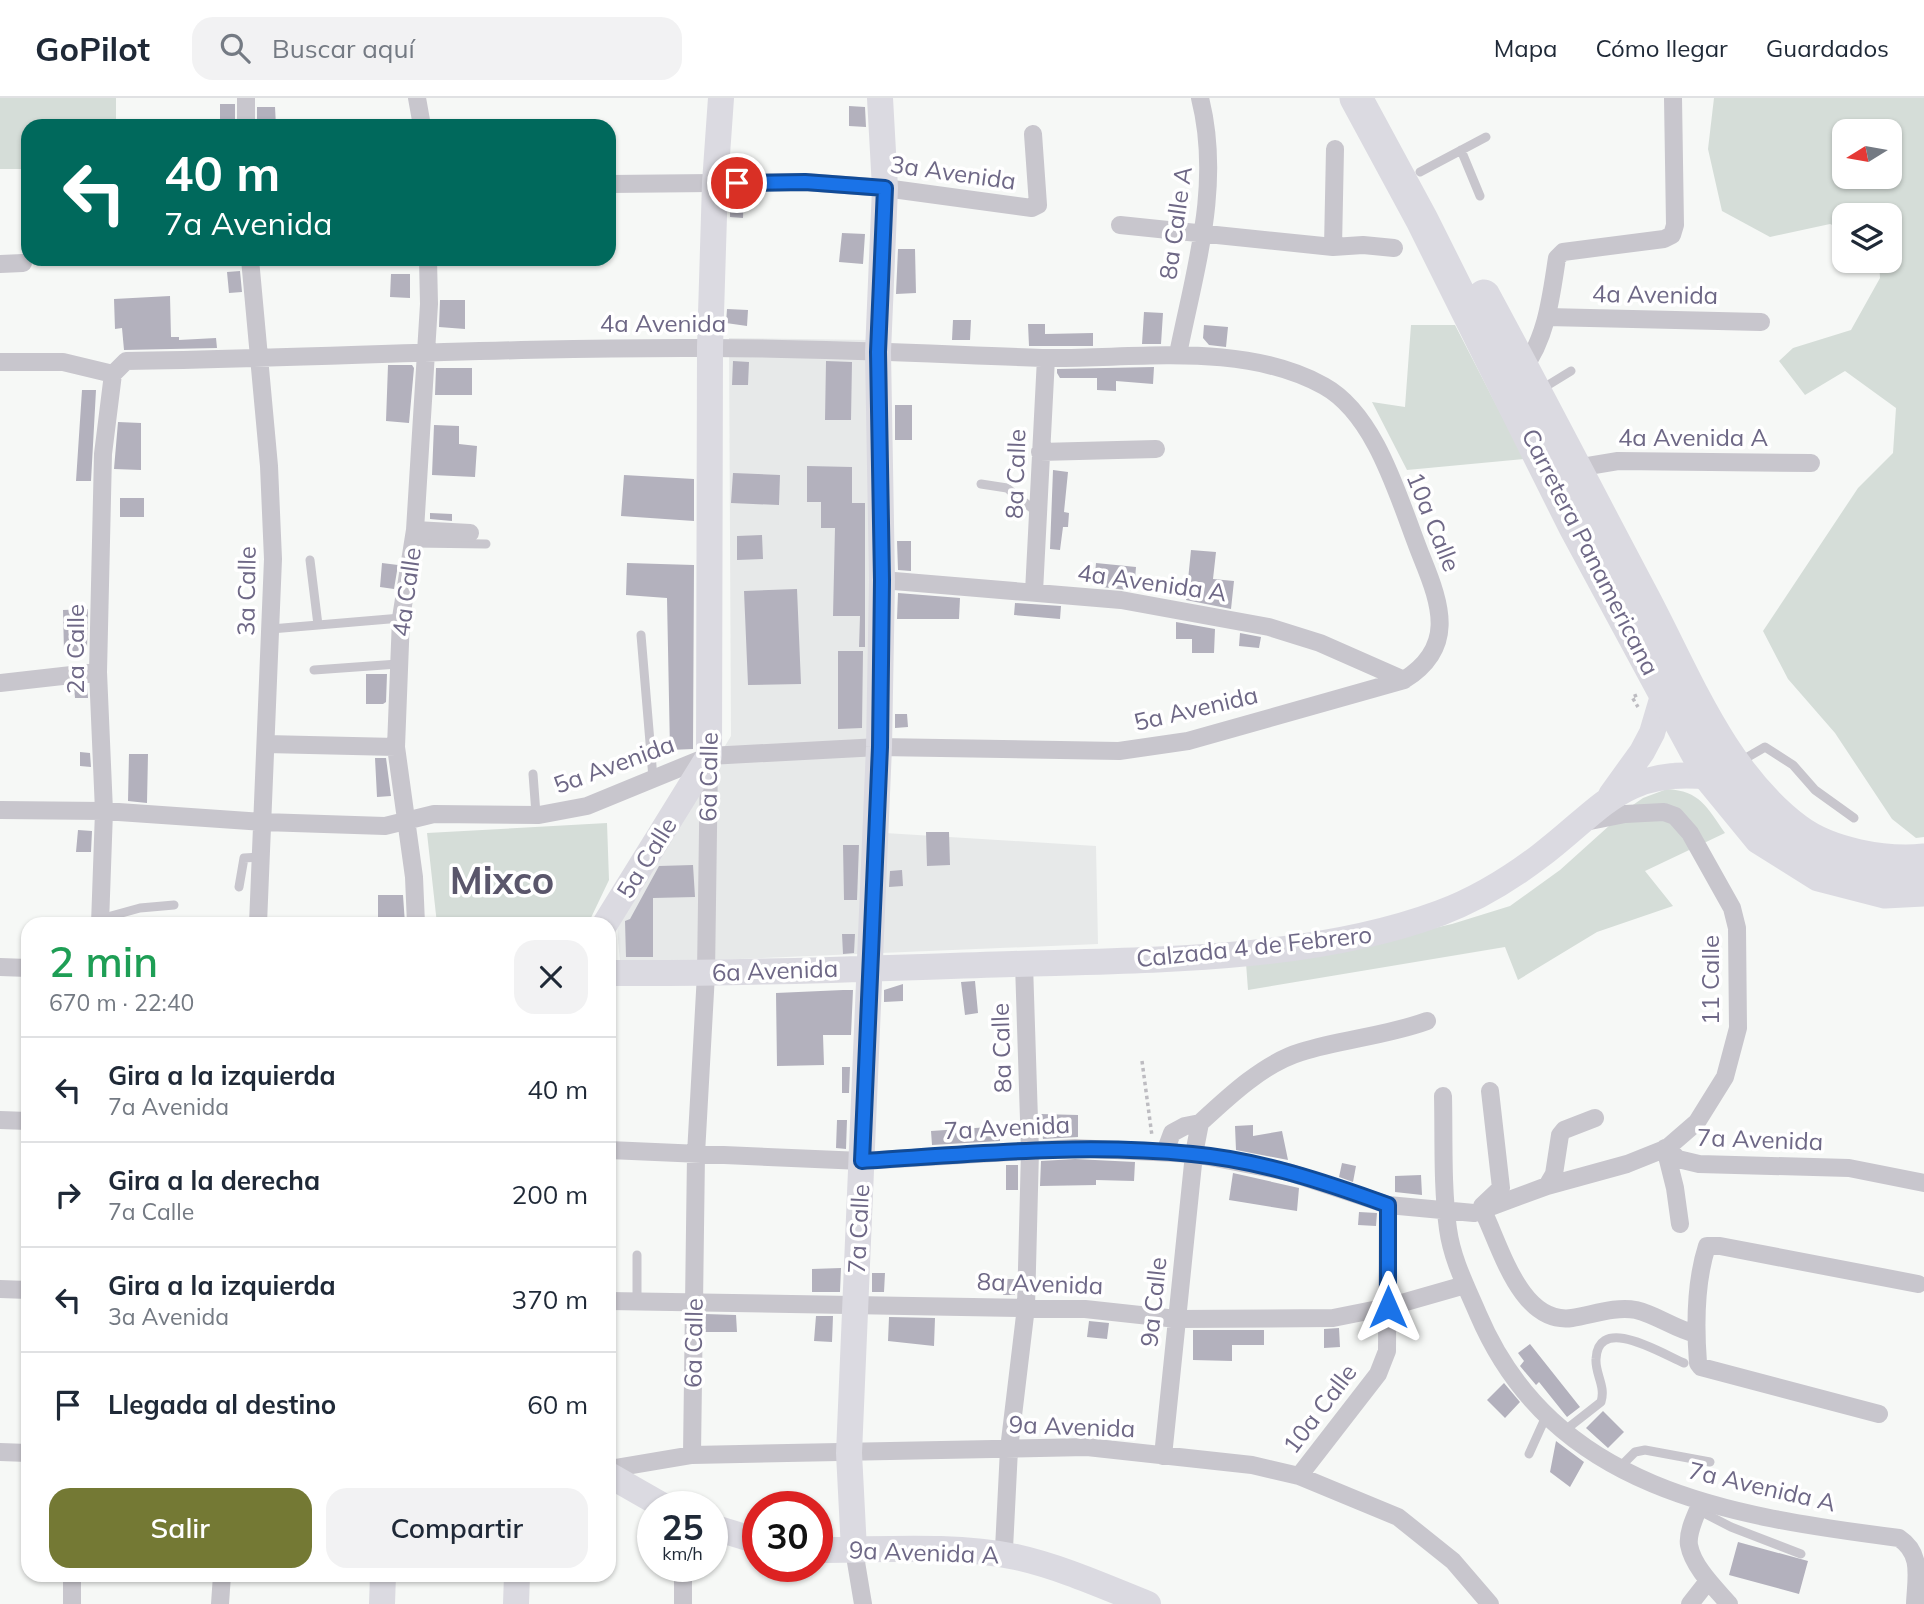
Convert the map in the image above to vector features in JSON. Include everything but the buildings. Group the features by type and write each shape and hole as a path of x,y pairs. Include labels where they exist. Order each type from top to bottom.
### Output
{"highway":[{"name":"Carretera Panamericana","path":"1356,98 1664,696 1722,772 1754,792 1799,832 1830,847 1895,861 1924,860"},
{"name":"Carretera Panamericana","path":"1382,98 1577,472 1722,772 1760,838 1819,875 1885,892 1924,890"}],"street":[{"path":"246,98 246,119"},
{"path":"418,98 421,119"},
{"name":"6a Calle","path":"692,1455 696,1154 706,974 710,348 715,183 721,98"},
{"name":"7a Calle","path":"863,1604 854,1550 849,1453 880,747 882,580 878,352 885,188 880,98"},
{"name":"8a Calle A","path":"1178,354 1204,232 1210,190 1210,156 1200,98"},
{"path":"1530,381 1533,356 1547,317 1557,258 1563,252 1664,239 1672,235 1675,225 1673,98"},
{"name":"3a Avenida","path":"616,184 805,182 885,188 1025,208 1038,205 1033,134"},
{"path":"1333,247 1335,149"},
{"path":"1120,225 1333,247 1394,248"},
{"path":"0,264 21,263"},
{"name":"3a Calle","path":"250,266 270,479 274,559 258,917"},
{"name":"4a Calle","path":"415,917 396,747 401,618 415,536 427,351 428,266"},
{"name":"4a Avenida","path":"1547,317 1761,322"},
{"name":"4a Avenida","path":"113,373 126,361 257,359 427,351 710,348 1046,358 1178,354 1273,368 1327,388"},
{"name":"8a Calle","path":"1034,592 1046,358"},
{"path":"0,362 63,362 113,373"},
{"name":"2a Calle","path":"100,917 104,811 98,672 103,454 113,373"},
{"name":"10a Calle","path":"1327,388 1369,429 1434,587 1440,621 1436,649 1424,667 1404,680"},
{"path":"1040,452 1156,449"},
{"name":"4a Avenida A","path":"1577,472 1618,461 1811,463"},
{"path":"415,536 470,533"},
{"name":"4a Avenida A","path":"882,580 1121,600 1269,627 1320,643 1404,680"},
{"path":"0,683 98,672"},
{"name":"5a Avenida","path":"0,810 104,811 262,822 385,825 434,814 536,814 587,806 709,755 880,747 1118,751 1188,741 1404,680"},
{"name":"Calzada 4 de Febrero","path":"1024,964 1145,961 1276,949 1379,934 1443,912 1480,894 1538,858 1611,795 1643,752 1664,696"},
{"path":"266,744 396,747"},
{"name":"5a Calle","path":"609,917 709,755"},
{"name":"Calzada 4 de Febrero","path":"1611,795 1664,776 1722,772"},
{"name":"11 Calle","path":"1581,822 1625,814 1664,812 1675,816 1690,832 1732,908 1739,950 1738,1028 1733,1052 1713,1100 1697,1122 1666,1148"},
{"name":"8a Calle","path":"1004,1549 1009,1449 1026,1307 1030,1152 1024,964"},
{"name":"6a Avenida","path":"616,973 706,974 1024,964"},
{"path":"0,967 21,968"},
{"path":"1160,1152 1171,1133 1200,1123 1280,1060 1299,1052 1372,1033 1395,1031 1427,1021"},
{"path":"1490,1091 1501,1188 1479,1212 1525,1297 1543,1315 1554,1319 1616,1310 1636,1310 1696,1334"},
{"path":"1443,1096 1447,1212 1454,1255 1502,1364 1564,1431"},
{"path":"1547,1186 1554,1174 1560,1135 1564,1130 1595,1118"},
{"path":"0,1120 21,1121"},
{"name":"9a Calle","path":"1163,1456 1194,1154 1200,1123"},
{"name":"7a Avenida","path":"616,1150 862,1161 1094,1148 1194,1154 1288,1172 1388,1205 1447,1212 1479,1212 1547,1186 1627,1164 1666,1148 1678,1159 1699,1164 1849,1168 1924,1184"},
{"path":"1666,1148 1675,1188 1679,1224"},
{"name":"10a Calle","path":"1299,1476 1378,1374 1387,1351 1388,1205"},
{"path":"1879,1414 1706,1370 1698,1363 1696,1334 1699,1283 1707,1246 1918,1284"},
{"name":"8a Avenida","path":"616,1301 1086,1308 1177,1319 1333,1318 1388,1307 1465,1285"},
{"path":"0,1289 21,1290"},
{"name":"7a Avenida A","path":"1564,1431 1618,1470 1699,1506 1899,1538 1910,1545 1916,1555 1915,1604"},
{"name":"9a Avenida","path":"616,1468 692,1455 1087,1447 1252,1465 1299,1476 1398,1517 1453,1561 1490,1604"},
{"path":"0,1452 21,1453"},
{"path":"616,1479 637,1491"},
{"path":"1699,1506 1689,1546 1709,1581 1729,1604"},
{"name":"9a Avenida A","path":"833,1550 967,1550 1017,1558 1073,1575 1148,1604"},
{"path":"1690,1604 1709,1581"},
{"path":"72,1582 72,1604"},
{"path":"220,1604 222,1582"},
{"path":"382,1604 383,1582"},
{"path":"516,1604 517,1582"},
{"path":"682,1582 683,1604"}],"lane":[{"path":"1420,172 1486,137"},
{"path":"1461,150 1480,196"},
{"path":"1530,381 1571,371"},
{"path":"981,484 1007,488 1040,515"},
{"path":"415,536 486,544"},
{"path":"310,560 318,625"},
{"path":"271,629 401,618"},
{"path":"641,635 653,778"},
{"path":"314,670 398,664"},
{"path":"1722,772 1765,747 1793,765 1815,790 1854,818"},
{"path":"533,774 536,814"},
{"path":"239,887 244,858 259,857"},
{"path":"114,917 139,908 174,905"},
{"path":"637,1302 638,1255"},
{"path":"1564,1431 1601,1402 1602,1385 1596,1356 1600,1346 1610,1337 1624,1336 1684,1363"},
{"path":"1529,1454 1543,1423 1550,1416"},
{"path":"1618,1470 1635,1452 1645,1450 1710,1462"},
{"path":"1699,1506 1731,1528 1801,1555"}],"path":[{"path":"1142,1061 1160,1152"}],"shaded area":[{"path":"0,98 116,98 116,119 21,119 21,169 0,169"},
{"path":"1714,98 1924,98 1924,837 1916,838 1892,819 1835,733 1788,679 1763,631 1858,488 1893,453 1896,408 1845,371 1805,395 1779,361 1793,348 1851,330 1880,278 1880,273 1902,273 1902,203 1832,203 1832,225 1770,237 1722,211 1708,149"},
{"path":"1411,325 1455,325 1524,459 1407,470 1372,402 1405,407"},
{"path":"729,338 871,340 869,832 1096,846 1098,944 620,964 617,925 731,736"},
{"path":"1667,789 1687,793 1702,802 1725,833 1645,871 1673,906 1597,932 1518,980 1505,947 1248,990 1246,963 1311,956 1452,924 1510,906 1560,870 1630,807 1643,798"},
{"path":"607,823 609,880 591,917 436,917 427,833"}],"district":[{"name":"Mixco","path":"502,881"}],"route":[{"path":"737,183 805,182 885,188 878,352 882,580 880,747 862,1161 1094,1148 1194,1154 1308,1177 1388,1205 1388,1307"}]}
